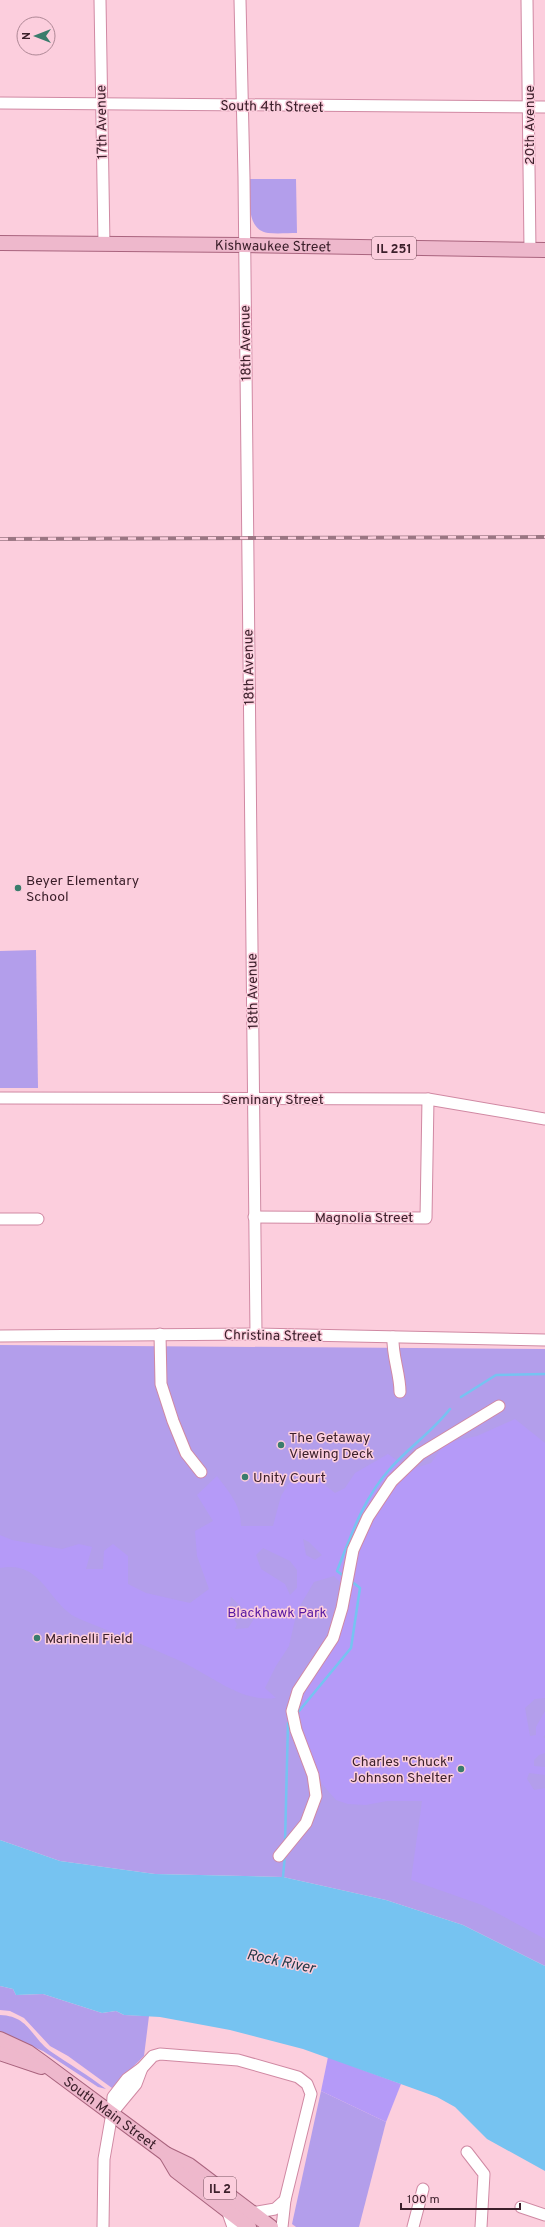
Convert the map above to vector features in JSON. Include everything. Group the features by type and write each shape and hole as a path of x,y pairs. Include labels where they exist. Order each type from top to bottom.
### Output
{"main road":[{"name":"Kishwaukee Street","path":"0,244 244,245 545,250"},
{"name":"South Main Street","path":"0,2039 28,2052 166,2154 189,2165 271,2227"},
{"name":"South Main Street","path":"0,2053 54,2072"},
{"name":"South Main Street","path":"166,2154 176,2171 249,2227"}],"street":[{"name":"17th Avenue","path":"100,0 104,244"},
{"name":"18th Avenue","path":"240,0 244,177 256,1334"},
{"name":"20th Avenue","path":"528,0 530,250"},
{"name":"South 4th Street","path":"0,103 101,103 242,106 545,107"},
{"name":"Seminary Street","path":"0,1098 428,1099 545,1119"},
{"name":"Magnolia Street","path":"254,1217 426,1218 428,1099"},
{"path":"0,1219 38,1219"},
{"path":"160,1334 161,1384 173,1421 186,1453 201,1472"},
{"name":"Christina Street","path":"0,1336 256,1334 545,1340"},
{"path":"393,1337 392,1353 400,1382 400,1392"},
{"path":"279,1856 306,1823 316,1796 313,1775 296,1730 292,1711 298,1691 333,1638 342,1608 353,1550 368,1518 392,1481 420,1454 499,1406"},
{"path":"103,2227 104,2159 112,2113 112,2097 127,2079 142,2068 153,2056 160,2054 238,2060 298,2077 307,2084 311,2094 285,2200 282,2227"},
{"path":"467,2152 484,2174 482,2227"},
{"path":"413,2227 422,2189"},
{"path":"252,2213 275,2209 285,2200"},
{"path":"521,2207 545,2215"},
{"path":"227,2210 233,2227"}],"green space":[{"path":"250,179 296,179 297,233 268,233 261,231 255,226 250,211"},
{"path":"36,950 38,1088 0,1088 0,951"},
{"name":"Blackhawk Park","path":"0,1345 545,1349 545,1966 463,1925 386,1900 283,1877 155,1874 60,1861 0,1840"},
{"path":"515,1419 545,1443 545,1698 535,1699 525,1708 530,1736 536,1735 536,1727 545,1711 545,1735 543,1737 545,1738 545,1753 539,1755 534,1760 534,1766 545,1767 545,1775 529,1773 527,1779 534,1790 545,1788 545,1939 482,1905 411,1880 422,1801 387,1801 366,1805 348,1804 336,1800 322,1784 309,1751 300,1717 299,1698 349,1591 334,1576 314,1582 297,1611 289,1646 276,1666 265,1688 276,1698 263,1698 238,1692 178,1660 75,1617 60,1604 40,1580 32,1574 23,1569 13,1567 0,1568 0,1535 12,1540 62,1549 79,1544 92,1547 86,1569 103,1569 104,1551 113,1544 128,1556 128,1584 146,1593 190,1603 209,1589 197,1556 195,1531 213,1521 197,1495 217,1476 237,1505 241,1526 273,1526 281,1496 289,1483 317,1479 335,1493 345,1488 355,1473 388,1454 410,1470 431,1463 445,1443 477,1436","holes":["303,1539 309,1542 322,1555 315,1560 306,1555","263,1548 290,1561 297,1570 297,1588 290,1595 285,1584 261,1569 256,1555","231,1597 254,1619 248,1628 235,1629 237,1624 229,1611"]},
{"path":"0,1986 13,1989 16,1995 43,1994 102,2013 116,2011 124,2015 149,2016 144,2056 112,2088 68,2056 50,2046 24,2018 10,2011 0,2010"},
{"path":"0,2015 10,2016 24,2023 50,2051 106,2089 98,2087 43,2051 0,2033"},
{"path":"328,2057 401,2084 386,2122 321,2091"},
{"path":"321,2091 386,2122 359,2227 296,2227 292,2224"}],"water":[{"name":"Rock River","path":"0,1840 60,1861 155,1874 283,1877 386,1900 463,1925 545,1966 545,2171 487,2139 455,2107 437,2097 303,2049 230,2030 160,2017 124,2015 116,2011 102,2013 43,1994 16,1995 13,1989 0,1986"}],"waterway":[{"path":"461,1397 496,1375 545,1374"},
{"path":"345,1577 337,1571 358,1518 372,1493 396,1462 436,1425 450,1409"},
{"path":"299,1711 351,1648 360,1588 351,1581"},
{"path":"285,1843 288,1723"},
{"path":"283,1877 285,1854"}],"railway":[{"path":"0,539 545,537"}],"place":[{"name":"Beyer Elementary School","path":"18,888"},
{"name":"The Getaway Viewing Deck","path":"281,1445"},
{"name":"Unity Court","path":"245,1477"},
{"name":"Marinelli Field","path":"37,1638"},
{"name":"Charles \"Chuck\" Johnson Shelter","path":"461,1769"}]}
